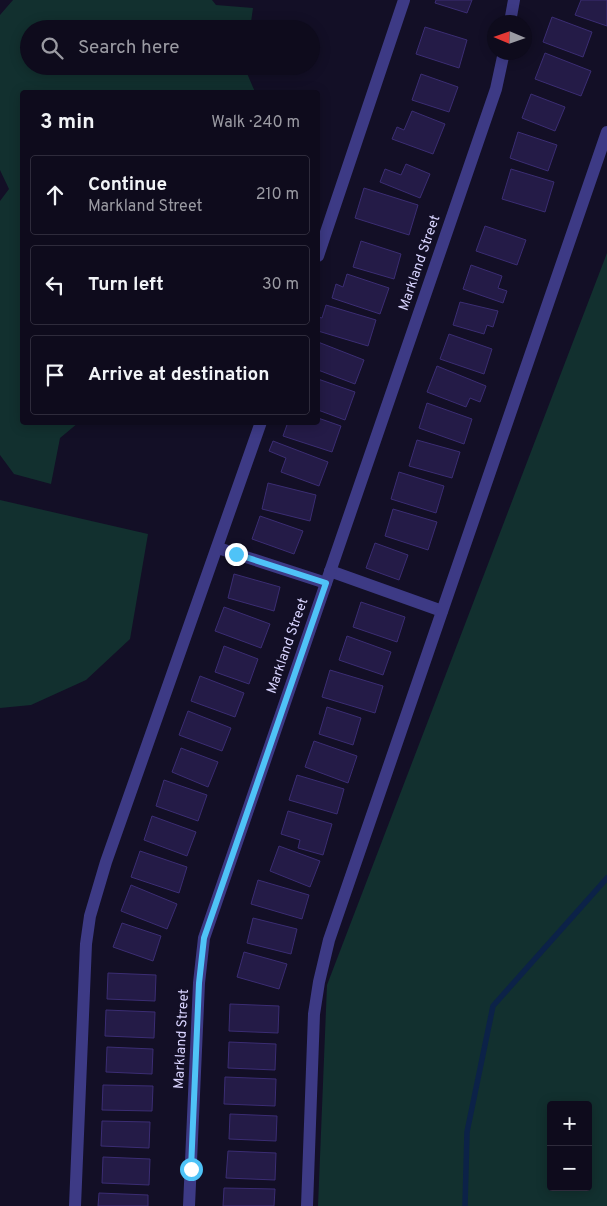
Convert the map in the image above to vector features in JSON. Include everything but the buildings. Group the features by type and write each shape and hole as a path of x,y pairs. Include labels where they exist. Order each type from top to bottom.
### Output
{"street":[{"path":"320,250 404,0"},
{"path":"511,15 514,0"},
{"name":"Markland Street","path":"189,1206 199,983 204,938 496,89 502,60"},
{"path":"307,1206 314,1014 329,940 607,132"},
{"path":"75,1206 84,980 90,916 106,862 260,425"},
{"path":"218,548 328,577 442,611"}],"green space":[{"path":"13,0 212,0 216,5 253,8 251,20 20,20 20,75 248,75 254,90 20,90 20,425 76,425 60,438 51,484 14,474 0,455 0,201 9,189 0,170 0,15"},
{"path":"607,253 607,1206 318,1206 327,985"},
{"path":"0,500 148,534 130,639 86,680 31,705 0,708"}],"waterway":[{"path":"465,1206 467,1132 493,1006 607,878"}],"route":[{"path":"191,1169 199,983 204,938 326,583 236,554"}]}
